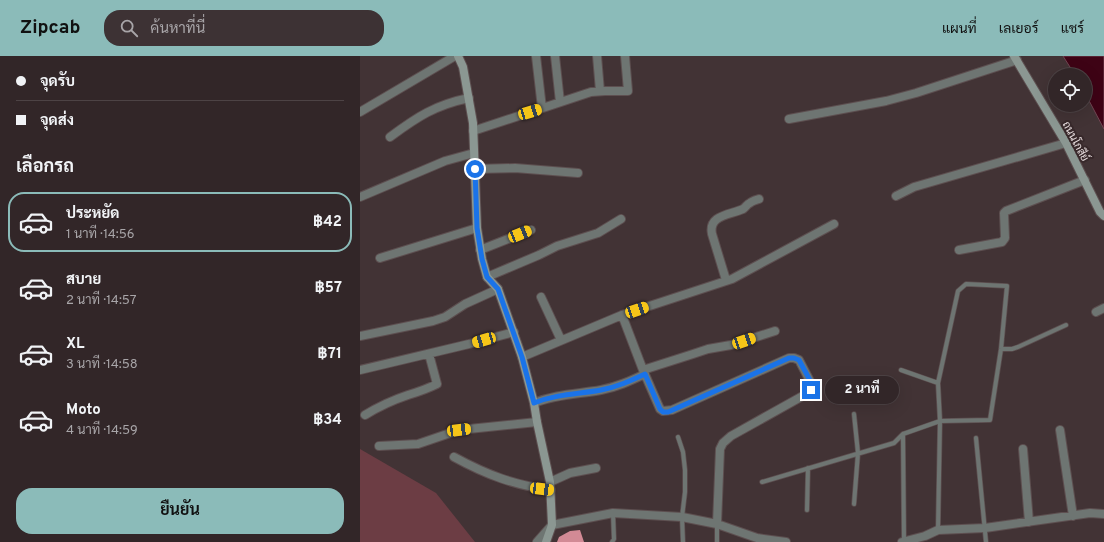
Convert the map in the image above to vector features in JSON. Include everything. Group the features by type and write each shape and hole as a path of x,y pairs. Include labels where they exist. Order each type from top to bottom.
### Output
{"street":[{"path":"360,112 455,56"},
{"path":"458,56 463,67 473,131 477,228 480,250 487,277 498,289 522,357 534,403 551,486 552,525 546,542"},
{"path":"536,56 542,108"},
{"path":"555,56 560,102"},
{"path":"598,56 600,91"},
{"path":"473,131 591,92 628,91 625,56"},
{"path":"789,119 916,94 1016,58"},
{"name":"ถนนโกสีย์","path":"1016,58 1066,143 1100,212 1104,216"},
{"path":"390,137 426,112 439,106 469,98"},
{"path":"896,196 914,187 1066,143"},
{"path":"360,197 444,161 474,153"},
{"path":"475,169 514,168 578,173"},
{"path":"959,250 1002,242 1005,238 1004,213 1006,211 1085,180"},
{"path":"726,280 712,234 712,224 715,219 742,209 750,202 759,199"},
{"path":"487,277 557,246 598,233 621,219"},
{"path":"522,357 622,315 732,279 834,224"},
{"path":"380,258 477,228"},
{"path":"480,250 531,230"},
{"path":"360,336 433,321 445,317 465,304 498,289"},
{"path":"541,296 561,340"},
{"path":"622,315 644,372 660,409 663,412 672,410 789,358 799,360 812,384 812,388 808,393 731,436 723,443 720,449 718,524"},
{"path":"534,403 545,398 602,390 622,385 644,372 692,354 708,349 731,345 775,331"},
{"path":"360,370 514,332"},
{"path":"365,415 378,407 407,395 425,390 437,384 429,354"},
{"path":"379,446 418,444 459,430 537,422"},
{"path":"1060,430 1072,516"},
{"path":"1023,449 1029,522"},
{"path":"454,457 499,479 534,488 551,486 570,473 596,468"},
{"path":"537,542 552,525 613,513 682,518 718,524 757,538 786,542"},
{"path":"903,541 926,539 938,530 985,528 1090,513 1104,514"}],"lane":[{"path":"762,482 894,443 903,434 940,421 990,420 1001,349 1007,286 966,284 958,291 938,383 940,421 938,530"},
{"path":"1001,349 1012,349 1018,347 1066,325"},
{"path":"901,370 938,383"},
{"path":"854,414 858,453 854,504"},
{"path":"903,434 903,541"},
{"path":"678,437 683,452 685,470 685,492 682,518 683,542"},
{"path":"976,438 986,542"},
{"path":"806,510 808,468"},
{"path":"612,542 614,539 613,513"},
{"path":"717,542 718,524"}],"shaded area":[{"path":"1063,56 1104,56 1104,129 1092,106 1092,68 1071,68"},
{"path":"360,449 436,493 475,542 360,542"}],"building":[{"path":"580,530 584,542 557,542 559,537 570,531"}],"route":[{"path":"475,169 477,228 482,259 487,277 498,289 514,332 534,403 545,398 602,390 622,385 645,374 660,409 663,412 668,412 789,358 797,358 799,360 812,384 811,390"}]}
